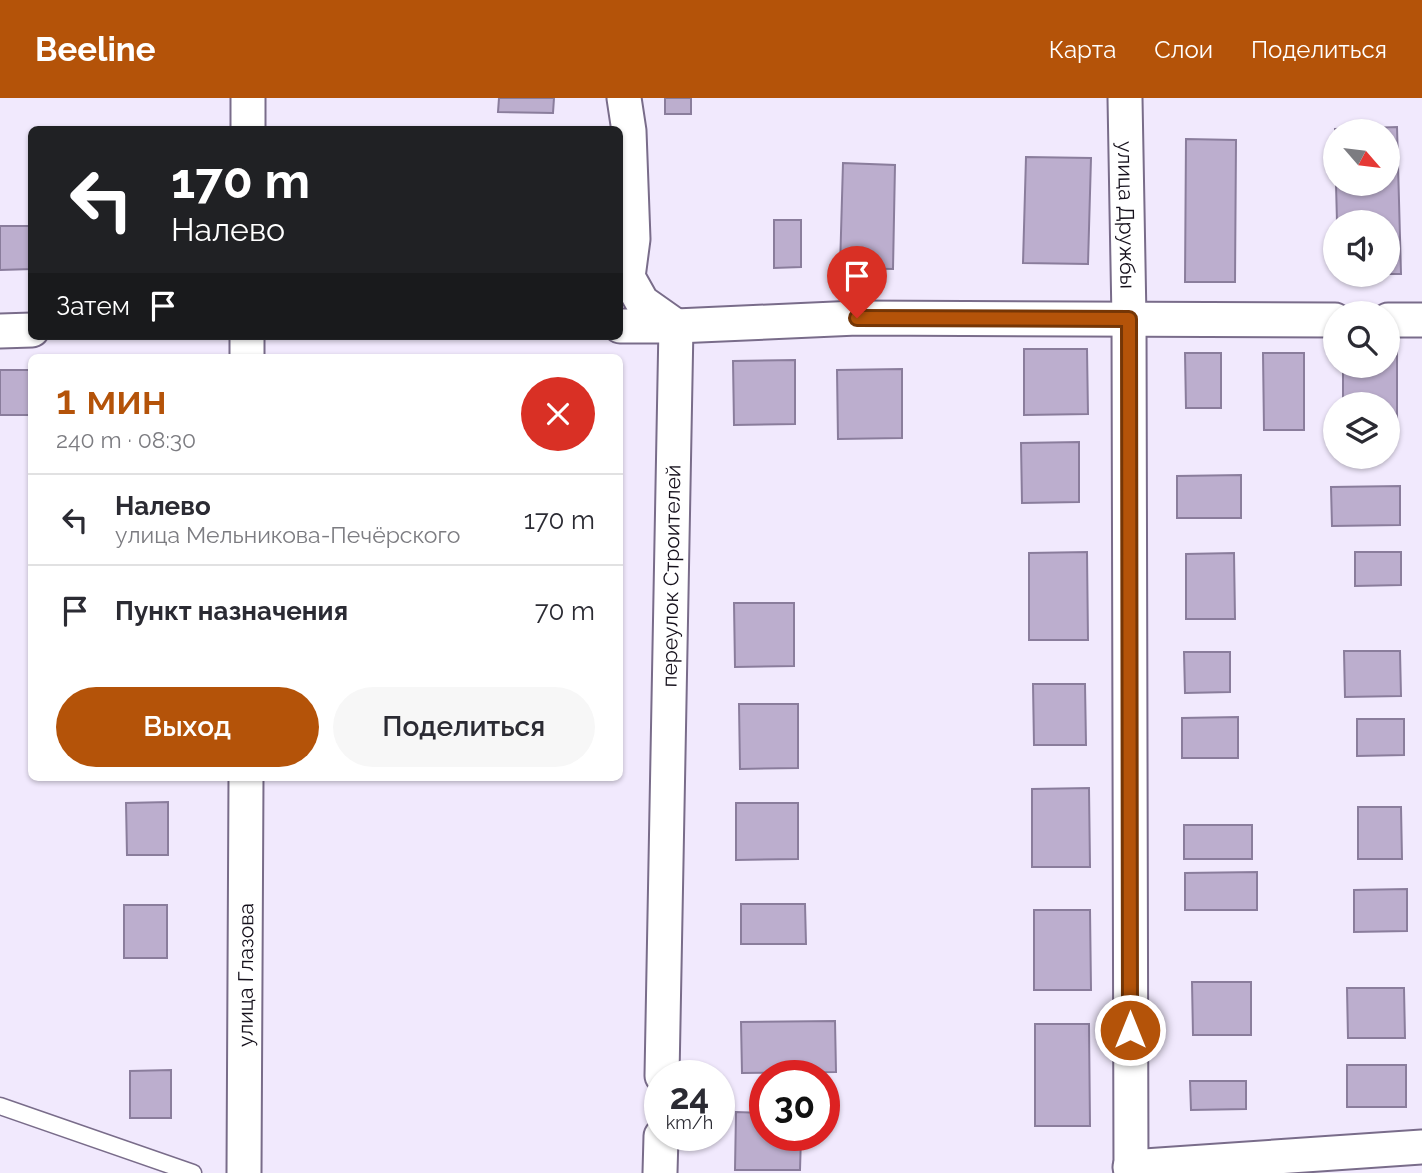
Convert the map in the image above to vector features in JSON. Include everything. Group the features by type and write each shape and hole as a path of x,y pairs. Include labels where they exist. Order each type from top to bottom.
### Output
{"street":[{"path":"248,98 248,126"},
{"path":"624,98 629,131 633,240 628,277 642,302 676,326"},
{"name":"улица Дружбы","path":"1125,98 1129,319 1130,1170"},
{"path":"623,326 857,318 1323,320"},
{"path":"1400,320 1422,320"},
{"name":"переулок Строителей","path":"662,1060 676,326"},
{"path":"0,331 28,330"},
{"name":"улица Глазова","path":"244,1173 246,781"},
{"path":"1130,1170 1422,1147"},
{"path":"660,1173 661,1151"}],"lane":[{"path":"0,1106 193,1173"}],"building":[{"path":"499,98 554,98 553,113 498,112"},
{"path":"665,98 691,98 691,114 665,114"},
{"path":"1186,139 1236,140 1235,282 1185,282"},
{"path":"1026,157 1091,158 1088,264 1023,263"},
{"path":"843,163 895,165 893,269 840,268"},
{"path":"1336,196 1399,196 1399,210 1337,210"},
{"path":"774,220 801,220 801,267 774,268"},
{"path":"0,226 28,226 28,269 0,270"},
{"path":"1024,349 1087,349 1088,414 1024,415"},
{"path":"1185,353 1221,353 1221,408 1186,408"},
{"path":"1263,353 1304,353 1304,430 1264,430"},
{"path":"795,360 795,424 734,425 733,361"},
{"path":"902,369 902,438 838,439 837,370"},
{"path":"0,370 28,370 28,415 0,415"},
{"path":"1343,378 1397,378 1397,392 1343,392"},
{"path":"1079,442 1079,502 1022,503 1021,443"},
{"path":"1241,475 1241,518 1177,518 1177,476"},
{"path":"1400,486 1400,525 1332,526 1331,487"},
{"path":"1087,552 1088,640 1029,640 1029,553"},
{"path":"1355,552 1401,552 1401,585 1355,586"},
{"path":"1234,553 1235,619 1186,619 1186,554"},
{"path":"734,603 794,603 794,666 735,667"},
{"path":"1344,651 1400,651 1401,696 1345,697"},
{"path":"1184,652 1230,652 1230,692 1185,693"},
{"path":"1033,684 1085,684 1086,745 1034,745"},
{"path":"739,704 798,704 798,768 740,769"},
{"path":"1238,717 1238,758 1182,758 1182,718"},
{"path":"1357,719 1404,719 1404,755 1357,756"},
{"path":"1089,788 1090,867 1032,867 1032,789"},
{"path":"168,802 168,855 127,855 126,803"},
{"path":"736,803 798,803 798,859 736,860"},
{"path":"1358,807 1401,807 1402,859 1358,859"},
{"path":"1184,825 1252,825 1252,859 1184,859"},
{"path":"1257,872 1257,910 1185,910 1185,873"},
{"path":"1407,889 1407,931 1354,932 1354,890"},
{"path":"741,904 805,904 806,944 741,944"},
{"path":"124,905 167,905 167,958 124,958"},
{"path":"1034,910 1090,910 1091,990 1034,990"},
{"path":"1192,982 1251,982 1251,1035 1193,1035"},
{"path":"1347,988 1404,988 1405,1038 1348,1038"},
{"path":"835,1021 836,1060 749,1060 749,1073 742,1073 741,1022"},
{"path":"1035,1024 1089,1024 1090,1126 1035,1126"},
{"path":"1347,1065 1406,1065 1406,1107 1347,1107"},
{"path":"171,1070 171,1118 130,1118 130,1071"},
{"path":"1190,1081 1246,1081 1246,1109 1191,1110"},
{"path":"736,1112 749,1112 749,1151 801,1151 800,1170 735,1170"}],"route":[{"path":"857,318 1129,319 1130,1030"}]}
